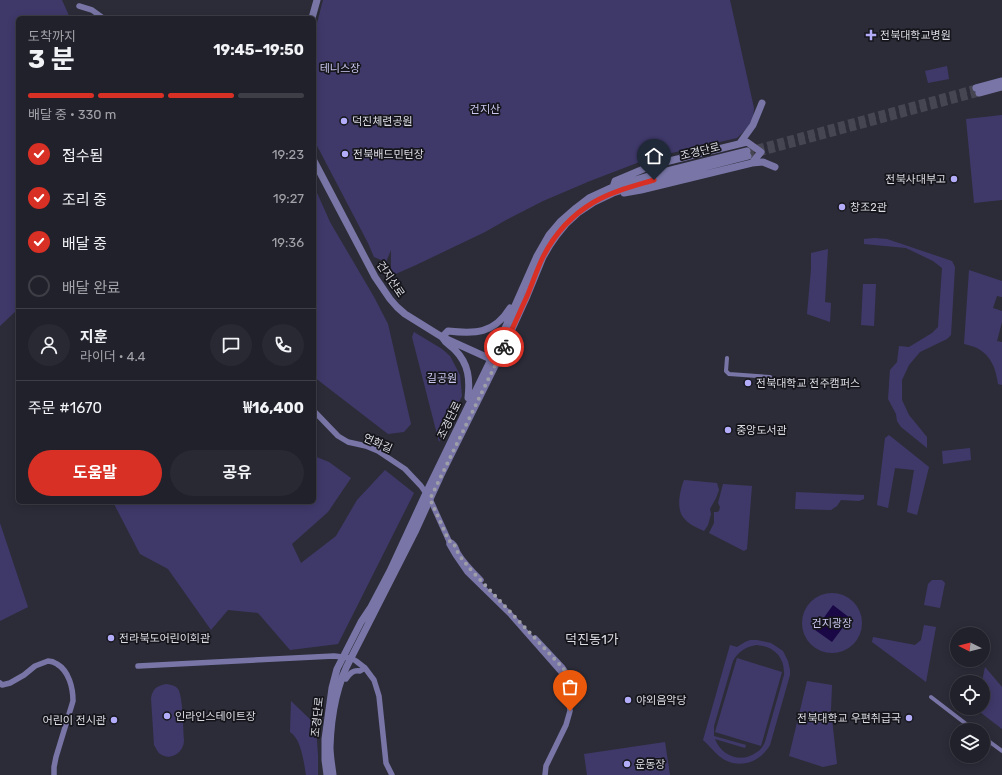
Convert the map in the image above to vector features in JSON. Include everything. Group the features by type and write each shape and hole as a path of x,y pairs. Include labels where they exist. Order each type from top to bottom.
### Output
{"street":[{"path":"313,16 317,0"},
{"path":"79,6 92,10 100,16"},
{"path":"1002,81 978,90 1002,87"},
{"path":"740,143 753,125 762,103"},
{"path":"752,162 761,152 747,142 740,143 653,165 615,181 613,190 615,195 641,190 752,162 763,162 775,167"},
{"name":"조경단로","path":"333,775 330,749 332,720 336,698 344,671 352,658 415,532 428,496 472,399 494,360 520,294 544,244 560,222 589,198 747,153"},
{"name":"건지산로","path":"316,165 383,290 397,307 405,314 442,337 494,360"},
{"name":"조경단로","path":"327,775 325,739 329,703 332,688 343,657 361,622 371,607 428,496 527,296 550,245 566,224 579,212 613,190"},
{"path":"472,399 468,398 468,375 462,359 455,350 446,344 442,337 448,331 462,333 474,332 482,331 490,327 504,317 520,294"},
{"path":"727,358 726,371 729,374 770,377"},
{"name":"연화길","path":"316,413 338,436 348,442 366,446 378,451 405,469 428,496 449,541 453,542 459,555 567,674 566,679 570,711 566,725 546,766 545,775"},
{"path":"138,666 334,656 352,658 365,668 374,680 379,696 386,763 392,775"},
{"path":"0,683 2,685 10,683 24,675 35,666 48,660 56,663 64,669 70,681 73,692 73,701 56,757 54,775"},
{"path":"342,678 346,679 349,674 355,670 360,671 365,668"},
{"path":"931,697 965,723"},
{"path":"990,742 1002,751"}],"green space":[{"path":"0,0 62,0 69,16 16,16 16,311 0,326"},
{"name":"건지산","path":"323,0 730,0 754,108 753,118 747,128 737,138 650,158 590,181 543,201 485,232 391,276 391,250 386,262 374,257 316,144 316,27"},
{"path":"947,66 949,79 928,83 925,71"},
{"path":"1002,115 1002,200 974,203 966,119"},
{"path":"316,190 330,222 388,324 411,424 404,432 388,434 316,379"},
{"path":"864,239 887,239 952,261 955,267 951,335 947,339 920,352 909,365 902,380 902,400 909,415 927,437 927,448 901,427 897,421 896,414 888,399 890,370 897,362 899,346 909,347 932,333 938,327 942,268 933,261 906,248 864,244"},
{"path":"828,249 825,302 831,303 830,322 807,314 811,253"},
{"path":"969,270 1002,281 1002,297 997,296 993,308 1002,311 1002,322 997,341 1002,342 1002,385 998,384 992,363 986,354 977,348 964,344"},
{"path":"863,284 876,284 874,326 861,325"},
{"name":"길공원","path":"414,332 442,349 450,356 460,375 462,396 439,442 412,337"},
{"path":"889,435 929,467 917,515 907,512 914,470 895,468 888,508 877,505 885,438"},
{"path":"970,448 971,460 943,464 942,451"},
{"path":"316,457 329,462 351,478 328,512 292,544 301,563 336,536 357,500 385,470 414,493 338,644 290,650 258,613 228,610 211,630 168,569 140,554 114,504 316,504"},
{"path":"684,480 717,483 719,490 710,509 711,514 708,525 704,531 687,522 681,513 679,499"},
{"path":"723,484 752,486 747,549 744,551 709,533 714,523 714,512 719,511 720,507 718,503"},
{"path":"796,492 864,495 864,499 859,501 841,500 837,506 831,510 795,509"},
{"path":"0,523 28,607 0,621"},
{"path":"932,580 942,580 945,583 940,608 924,605 928,584"},
{"name":"건지광장","path":"832,593 849,598 857,606 862,623 857,640 849,648 832,653 815,648 807,640 802,623 807,606 815,598"},
{"path":"924,625 936,627 926,682 872,642 873,637 915,645 921,640"},
{"path":"757,640 771,643 783,651 788,661 790,675 770,745 760,757 754,761 740,764 733,763 719,756 703,740 730,645 737,647 745,642","holes":["756,645 773,650 777,654 783,663 784,675 763,746 751,756 739,758 727,754 722,750 715,739 745,748 746,745 714,736 714,726 733,661 737,655 748,647"]},
{"path":"737,658 782,672 761,746 715,732"},
{"path":"985,667 1002,687 1002,729 984,715 990,715 990,675 983,675"},
{"path":"807,681 832,685 831,710 837,764 823,767 789,756"},
{"name":"인라인스테이트장","path":"166,684 173,685 180,693 184,740 182,749 176,755 168,757 159,753 154,745 151,698 156,688"},
{"path":"291,701 316,725 318,775 306,775 299,745 294,735 290,732"},
{"name":"운동장","path":"665,742 670,775 587,775 584,754"}],"shaded area":[{"path":"833,605 850,618 832,642 815,630"}],"tunnel":[{"path":"747,151 976,88"},
{"path":"748,156 979,93"}],"way so far":[{"path":"504,347 430,499 449,541 453,542 459,555 567,674 570,711"}],"place":[{"name":"전북대학교병원","path":"871,35"},
{"name":"덕진체련공원","path":"344,121"},
{"name":"전북배드민턴장","path":"345,154"},
{"name":"전북사대부고","path":"954,179"},
{"name":"창조2관","path":"842,207"},
{"name":"전북대학교 전주캠퍼스","path":"748,383"},
{"name":"중앙도서관","path":"728,430"},
{"name":"전라북도어린이회관","path":"111,638"},
{"name":"야외음악당","path":"628,700"},
{"name":"인라인스테이트장","path":"167,716"},
{"name":"전북대학교 우편취급국","path":"909,718"},
{"name":"어린이 전시관","path":"114,720"},
{"name":"운동장","path":"627,764"}],"district":[{"name":"덕진동1가","path":"592,639"}],"route":[{"path":"504,347 543,258 550,245 566,224 579,212 609,194 654,180"}],"park label":[{"name":"테니스장","path":"340,68"}]}
